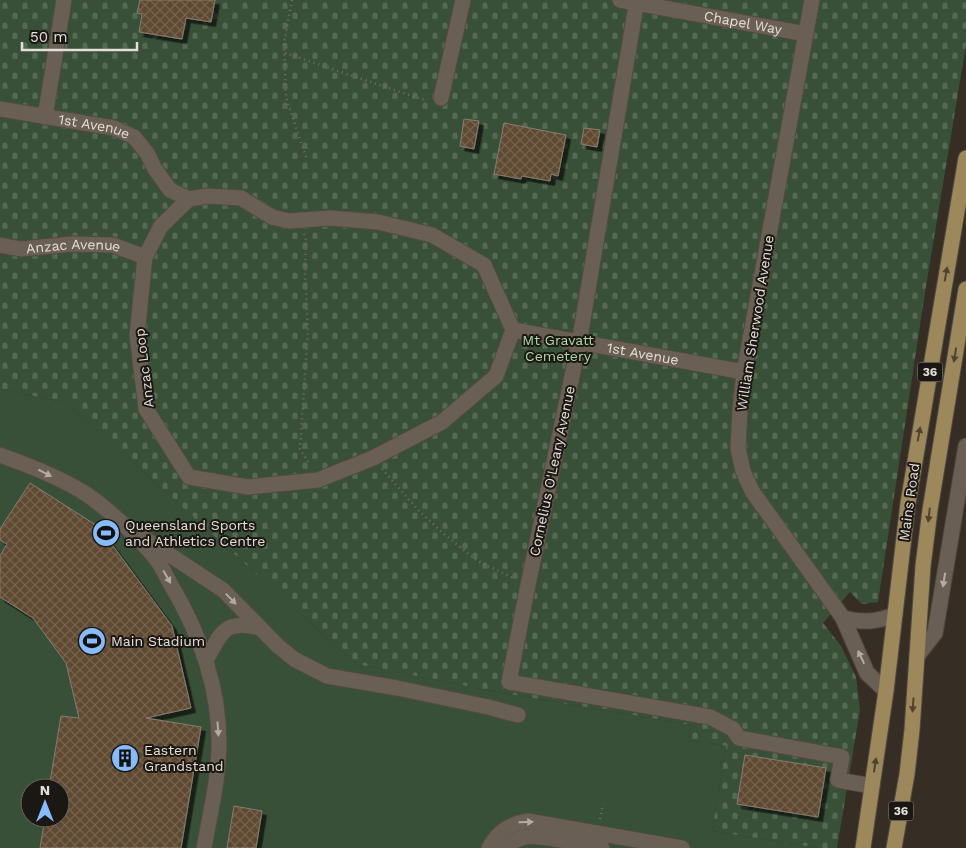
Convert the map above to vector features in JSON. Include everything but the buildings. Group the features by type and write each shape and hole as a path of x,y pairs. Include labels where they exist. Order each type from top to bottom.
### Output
{"main road":[{"name":"Mains Road","path":"862,848 886,691 903,541 916,450 966,158"},
{"name":"Mains Road","path":"894,848 906,774 923,566 930,510 966,290"}],"street":[{"path":"45,117 64,0"},
{"path":"441,98 463,0"},
{"name":"Chapel Way","path":"620,0 637,1 806,34"},
{"name":"William Sherwood Avenue","path":"812,0 744,372 738,448 743,471 752,491 842,618 867,672 886,691"},
{"name":"Cornelius O'Leary Avenue","path":"637,1 579,343 509,682 710,717 733,729 739,738 842,757 838,780 872,786"},
{"name":"1st Avenue","path":"0,109 114,128 134,137 147,153 155,169 170,190 189,199"},
{"path":"189,199 207,196 241,198 272,217 289,221 330,218 378,222 432,235 484,265 513,330"},
{"name":"Anzac Loop","path":"189,199 161,226 145,257 137,335 146,409 189,477 248,487 318,480 373,458 442,422 496,376 513,330"},
{"name":"Anzac Avenue","path":"0,245 22,249 72,244 113,245 145,257"},
{"name":"1st Avenue","path":"513,330 744,372"},
{"path":"917,656 935,633 966,446"},
{"path":"0,455 35,468 84,493 119,521 222,590 294,659 327,676 425,694 518,715"},
{"path":"119,521 156,559 187,612 206,660 217,713 219,743 217,769 204,848"},
{"path":"842,618 870,622 895,614"},
{"path":"206,660 220,635 230,627 239,624 260,628"},
{"path":"489,848 494,838 504,829 515,823 528,821 615,842 682,848"},
{"path":"505,848 515,841 526,837 540,837 602,848"}],"path":[{"path":"292,0 284,43 286,97 307,160"},
{"path":"285,53 421,99 441,98"},
{"path":"300,220 306,240 305,275 308,330 300,449 318,480"},
{"path":"373,458 420,512 476,560 528,585"}],"green space":[{"name":"Mt Gravatt Cemetery","path":"0,0 966,0 966,45 926,286 878,602 862,604 850,592 823,623 841,646 856,677 860,710 837,848 818,848 712,831 726,746 689,740 691,725 491,691 356,664 67,403 0,389"},
{"name":"Queensland Sports and Athletics Centre","path":"0,389 67,403 356,664 491,691 691,725 689,740 726,746 712,831 818,848 0,848"}],"place":[{"name":"Queensland Sports and Athletics Centre","path":"106,533"},
{"name":"Main Stadium","path":"92,641"},
{"name":"Eastern Grandstand","path":"125,758"}]}
